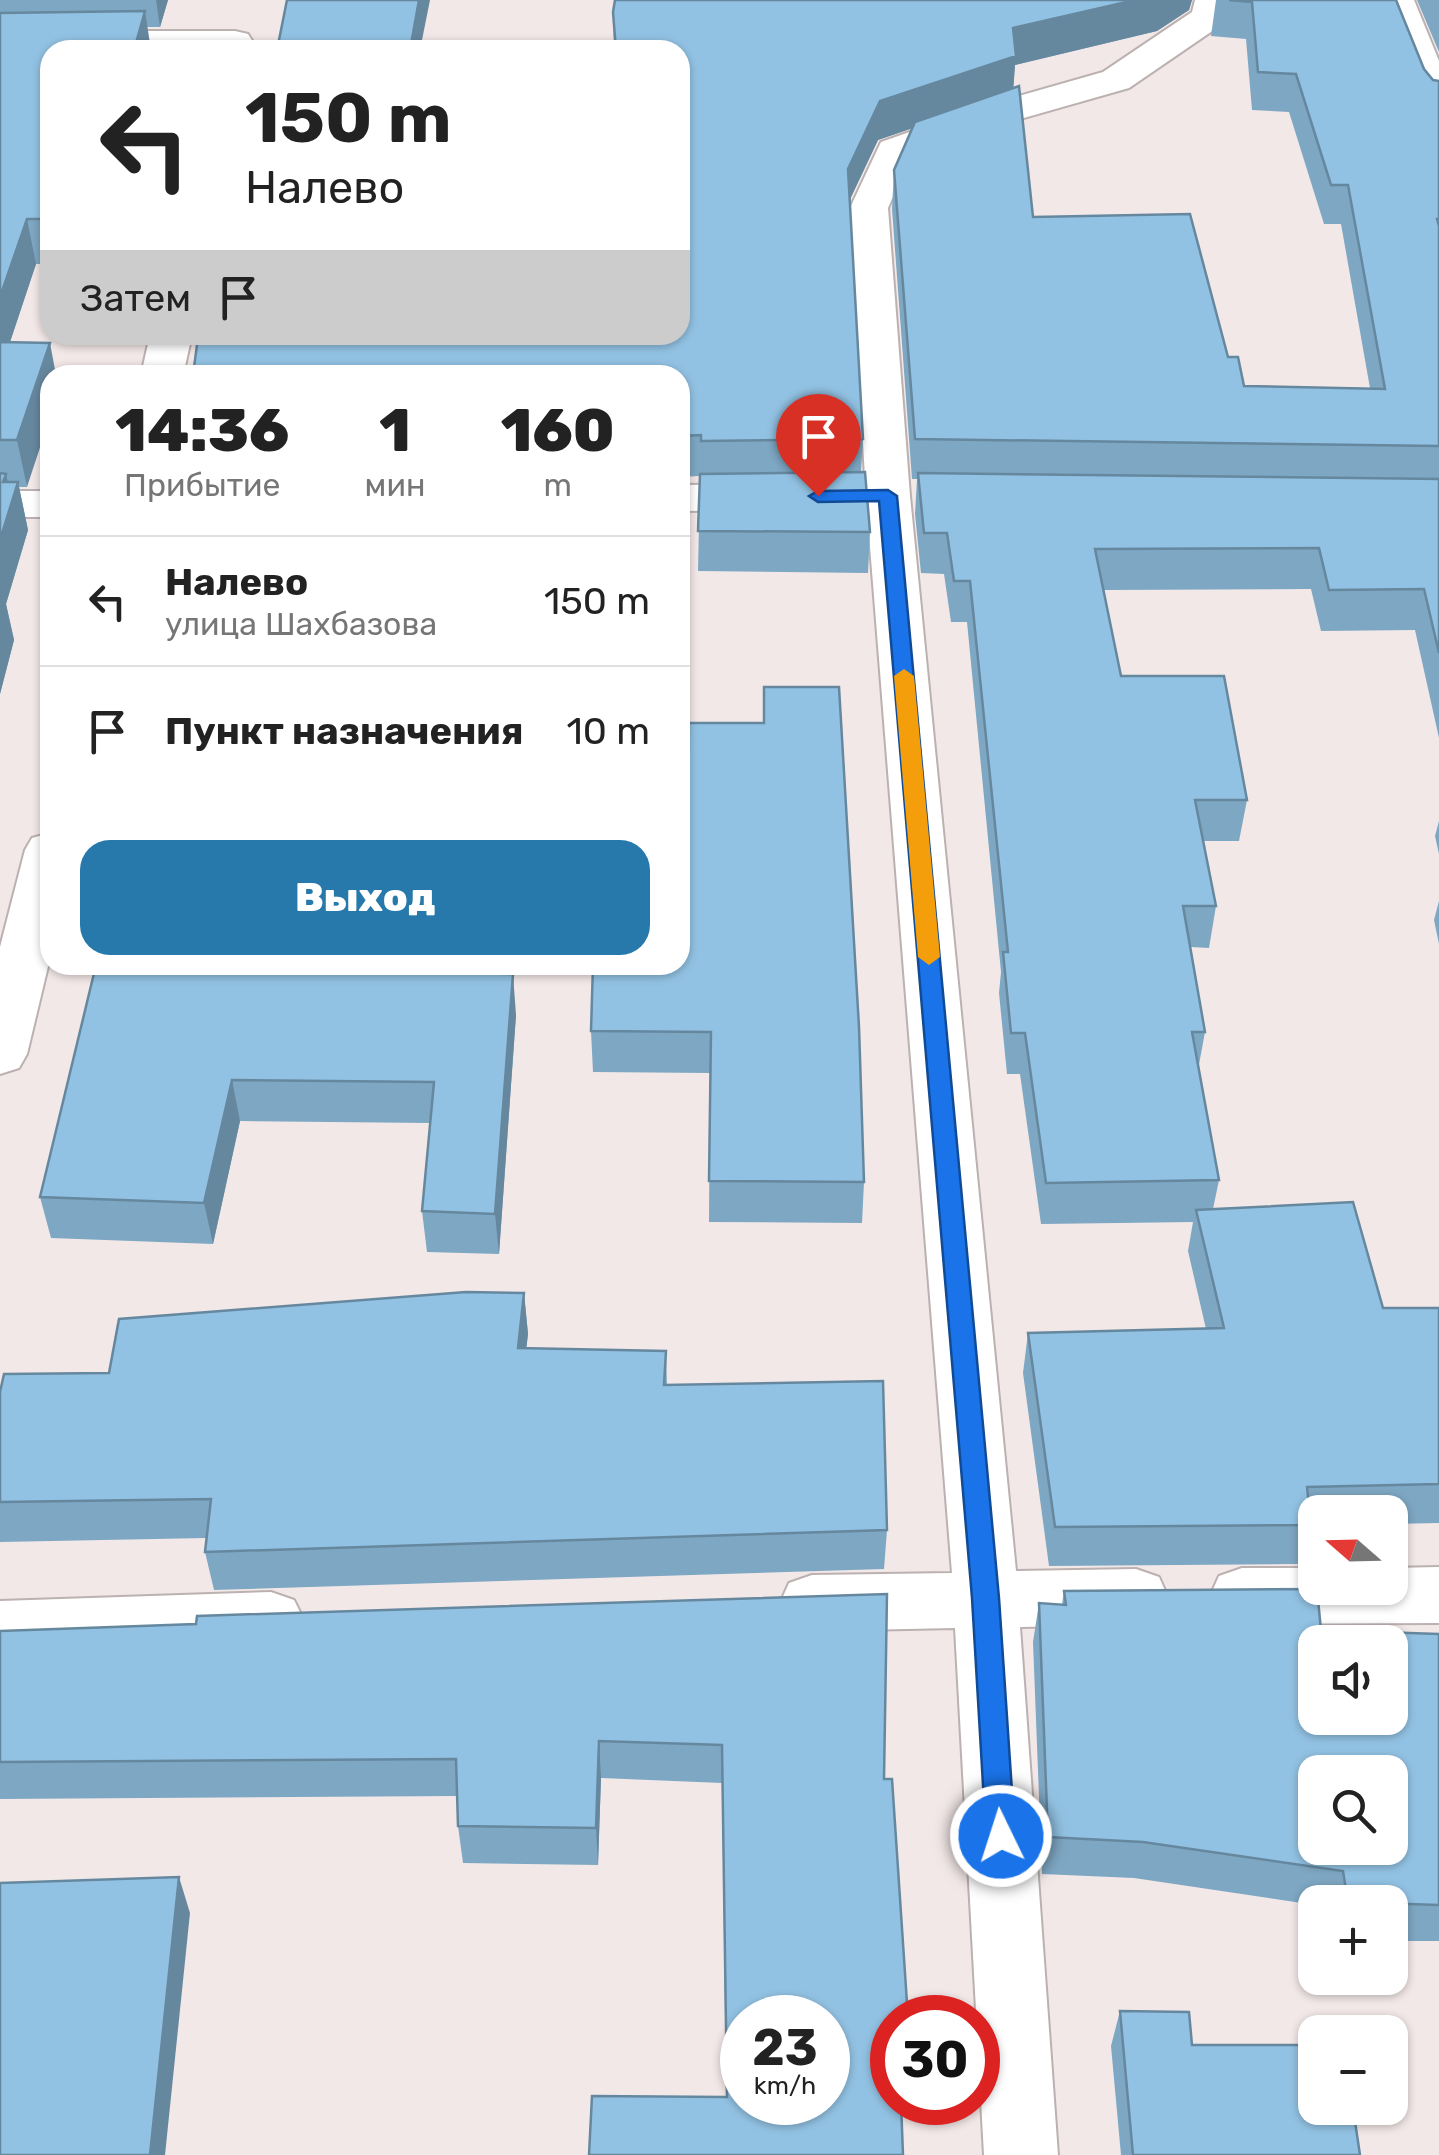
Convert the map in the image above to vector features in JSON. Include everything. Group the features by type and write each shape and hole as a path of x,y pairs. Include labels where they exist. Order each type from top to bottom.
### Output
{"street":[{"path":"1021,2155 986,1598 869,496 869,208 894,150 997,114 1116,80 1208,16 1213,0"},
{"path":"1396,0 1439,106"},
{"path":"67,40 236,35"},
{"path":"0,42 40,41"},
{"path":"690,498 869,496"},
{"path":"0,504 40,504"},
{"path":"0,1054 40,891"},
{"path":"749,1605 986,1598 1439,1595"},
{"path":"0,1628 335,1618"}],"building":[{"path":"287,0 419,0 412,40 279,40"},
{"path":"615,0 1135,0 1013,28 1016,56 880,101 848,169 863,439 701,441 701,435 690,436 690,365 194,365 197,345 690,345 690,40 615,40"},
{"path":"1229,0 1396,0 1424,69 1439,81 1439,446 915,439 894,170 915,122 1019,86 1033,217 1190,214 1228,357 1238,357 1244,386 1385,389 1348,185 1331,185 1296,74 1258,72 1252,2"},
{"path":"145,11 137,40 40,40 40,219 27,219 0,297 0,13"},
{"path":"0,342 49,345 17,440 0,440"},
{"path":"865,472 870,532 698,531 700,474"},
{"path":"0,473 6,474 3,482 18,482 0,540"},
{"path":"918,473 1439,479 1439,653 1424,589 1329,590 1319,548 1095,549 1121,676 1224,676 1247,800 1195,800 1216,906 1183,906 1205,1032 1192,1032 1219,1180 1046,1183 1025,1033 1011,1033 1003,952 1008,952 970,581 954,581 947,533 924,533"},
{"path":"764,687 839,687 864,1182 709,1181 711,1032 591,1031 593,975 690,975 690,723 764,723"},
{"path":"94,975 513,975 495,1214 422,1211 434,1082 232,1080 204,1203 40,1197"},
{"path":"1353,1202 1383,1308 1439,1308 1439,1484 1307,1487 1308,1495 1298,1495 1298,1525 1055,1527 1028,1333 1224,1328 1196,1210"},
{"path":"466,1292 524,1293 518,1348 666,1351 664,1385 883,1381 887,1530 205,1552 211,1499 0,1502 0,1392 4,1374 109,1373 119,1319"},
{"path":"1298,1589 1298,1605 1319,1605 1321,1625 1298,1625 1298,1735 1408,1735 1408,1633 1439,1634 1439,1905 1408,1904 1408,1885 1345,1885 1343,1871 1302,1865 1408,1865 1408,1755 1298,1755 1298,1864 1143,1842 1048,1837 1039,1603 1066,1605 1064,1591"},
{"path":"887,1594 884,1779 892,1779 906,1995 870,1995 870,2125 902,2125 903,2155 589,2155 592,2096 720,2097 720,2125 850,2125 850,1995 726,1995 722,1745 599,1741 596,1828 458,1826 456,1759 0,1762 0,1631 196,1624 197,1616"},
{"path":"179,1877 150,2155 0,2155 0,1883"},
{"path":"1120,2011 1189,2012 1192,2045 1298,2045 1298,2125 1356,2125 1360,2155 1133,2155"}],"slow traffic":[{"path":"904,676 929,957"}],"route":[{"path":"818,496 888,496 986,1598 1001,1836"}]}
